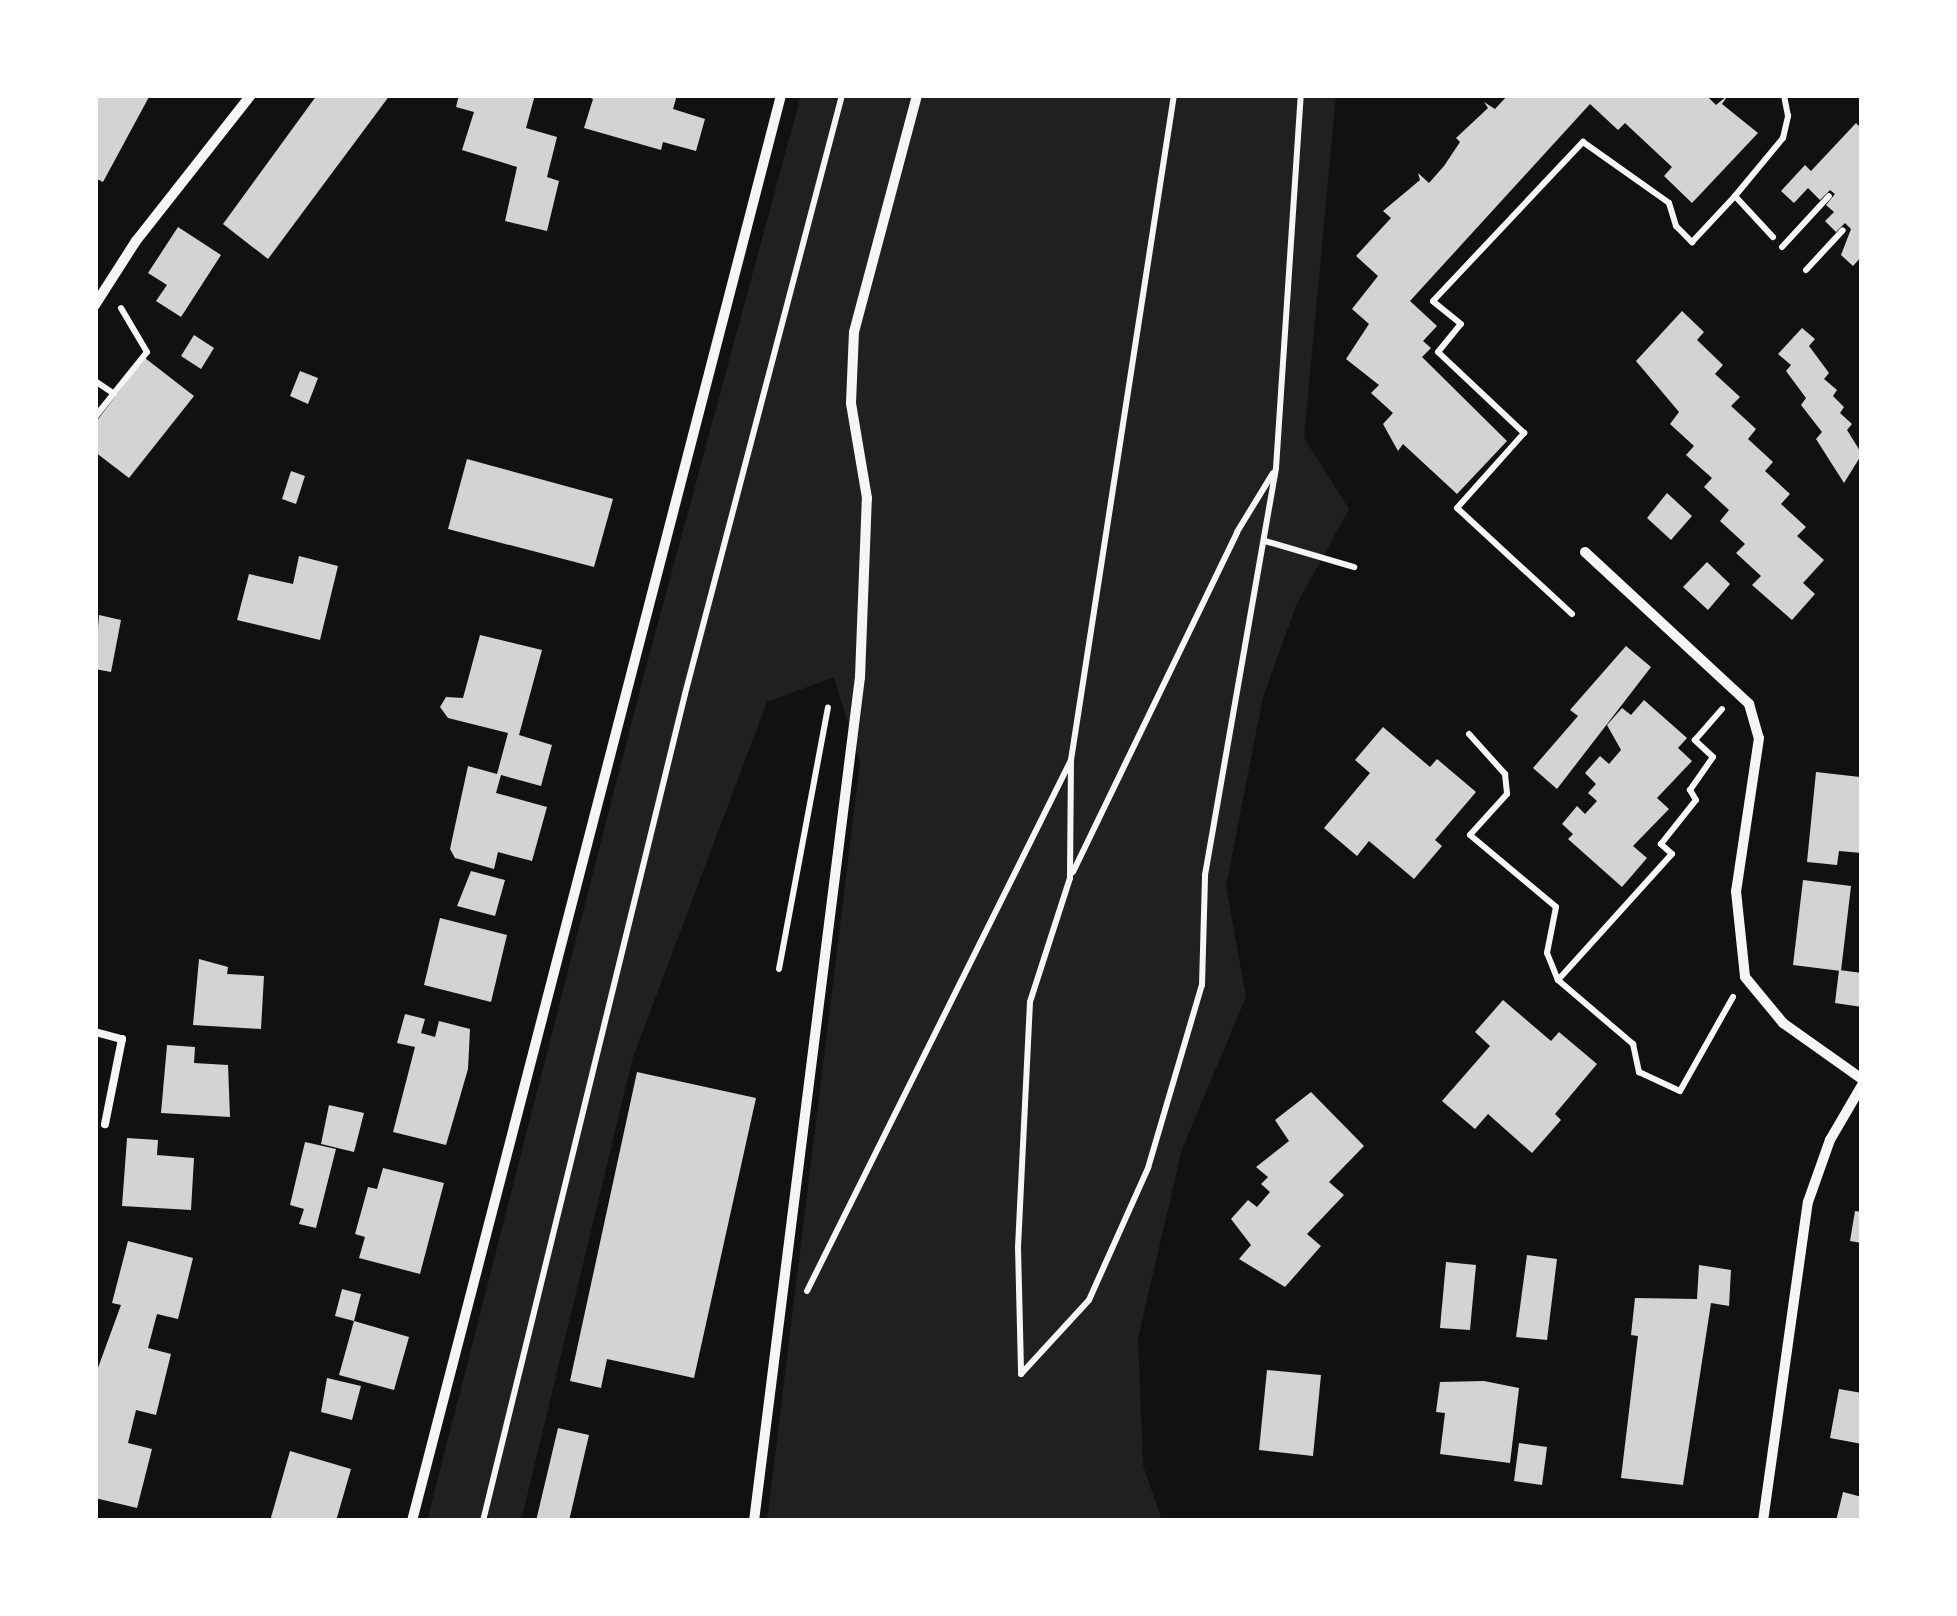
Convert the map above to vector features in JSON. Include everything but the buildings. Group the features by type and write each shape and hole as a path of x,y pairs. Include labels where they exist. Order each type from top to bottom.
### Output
{"street":[{"path":"95,305 252,95"},
{"path":"412,1521 781,95"},
{"path":"754,1521 860,677 866,498 851,404 854,332 917,95"},
{"path":"1586,552 1742,694 1759,738 1736,891 1745,976 1783,1023 1862,1082 1816,1171 1805,1216 1763,1521"}],"lane":[{"path":"95,1032 122,1040 105,1124"}],"path":[{"path":"483,1521 685,694 842,95"},
{"path":"1070,878 1070,760 1174,95"},
{"path":"1276,468 1237,532 1070,878 1030,1002 1018,1247 1021,1374 1089,1300 1148,1168 1196,1004 1204,875 1276,468 1301,95"},
{"path":"1572,614 1457,508 1524,433 1438,352 1461,324 1433,300 1582,142 1669,203 1676,226 1692,242 1783,138 1788,116 1784,95"},
{"path":"1735,196 1773,237"},
{"path":"1782,247 1830,196"},
{"path":"1806,270 1843,230"},
{"path":"95,417 146,352 108,284"},
{"path":"95,381 114,394"},
{"path":"1265,541 1354,567"},
{"path":"1558,980 1672,854 1661,844 1696,800 1690,790 1713,757 1695,740 1742,694"},
{"path":"779,969 830,695"},
{"path":"1470,734 1506,774 1506,794 1470,835 1556,907 1547,953 1558,980 1632,1044 1640,1072 1680,1091 1745,976"},
{"path":"775,1337 816,1278 1070,760"}],"shaded area":[{"path":"801,95 1336,95 1304,438 1349,509 1296,606 1263,697 1226,886 1246,997 1182,1149 1138,1338 1143,1465 1162,1521 767,1521 860,763 834,677 767,702 633,1057 521,1521 427,1521 642,682"}]}
